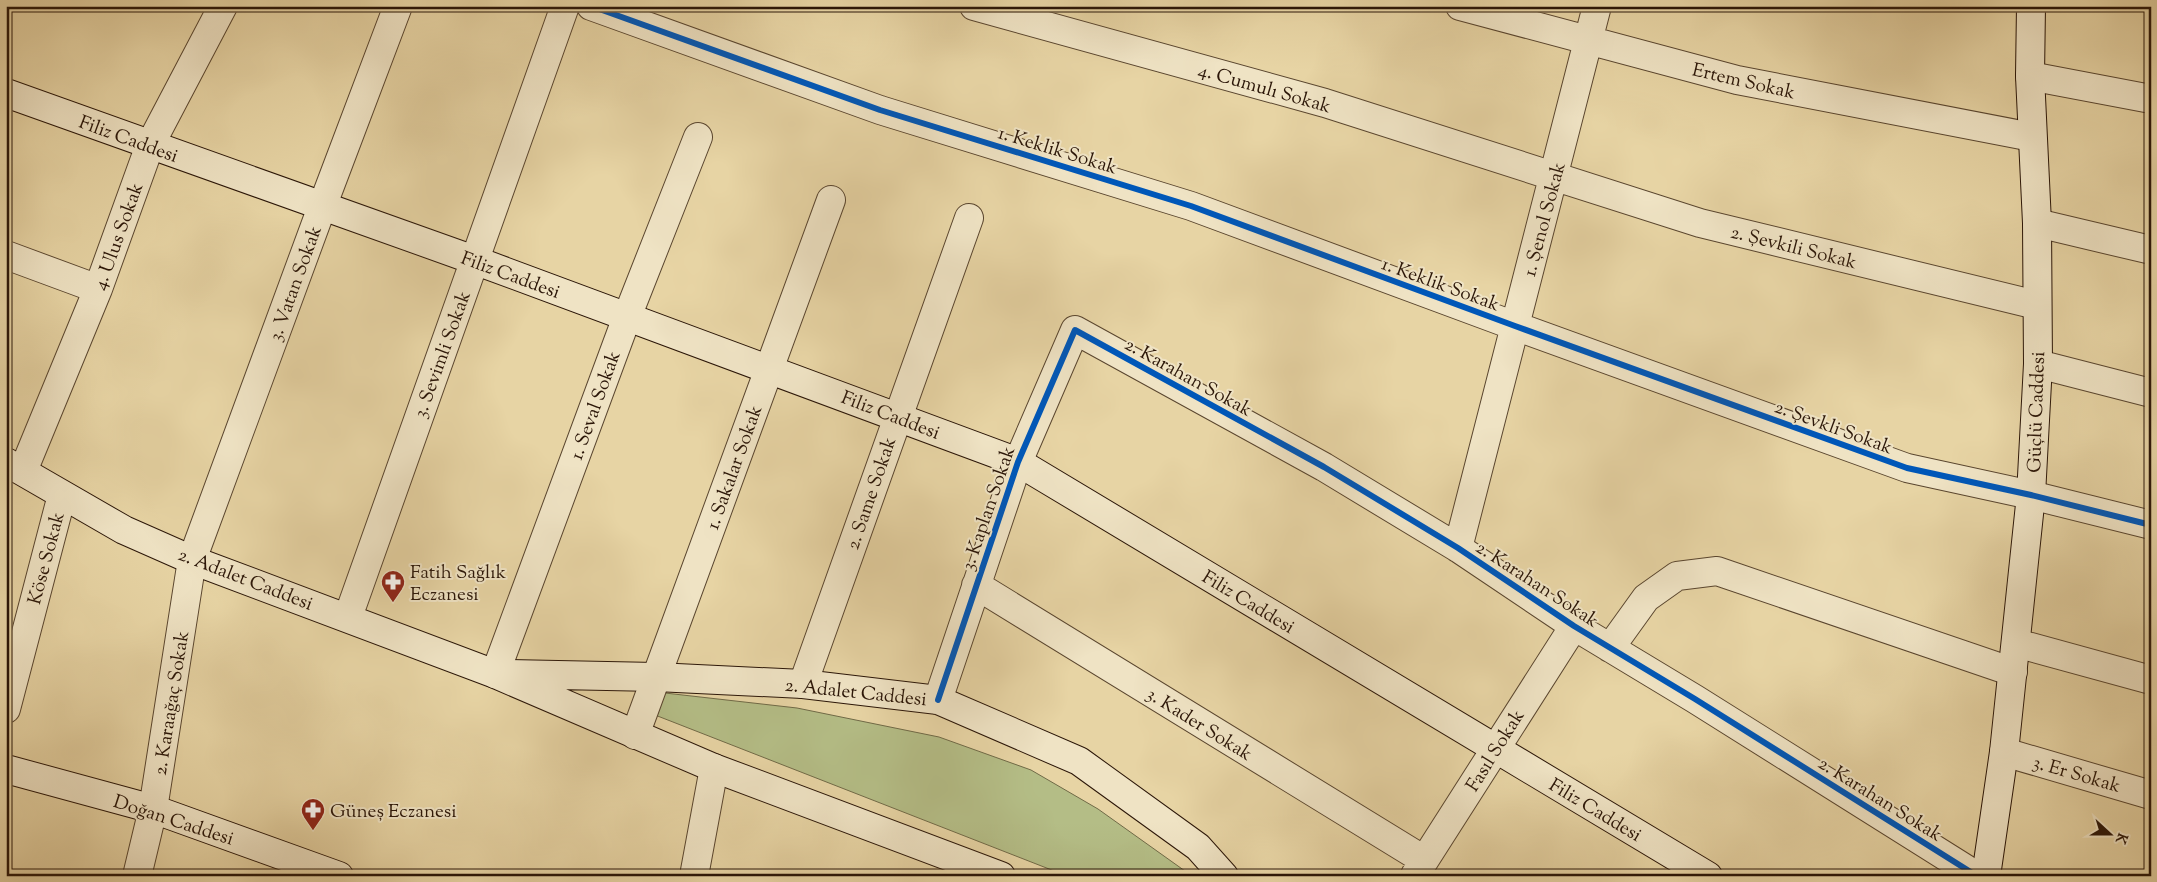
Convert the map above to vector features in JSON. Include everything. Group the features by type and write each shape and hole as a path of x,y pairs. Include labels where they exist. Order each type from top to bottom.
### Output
{"street":[{"name":"3. Vatan Sokak","path":"192,560 398,6"},
{"name":"3. Sevimli Sokak","path":"348,617 565,6"},
{"name":"1. Keklik Sokak","path":"591,6 880,110 1191,206 1515,326"},
{"name":"4. Cumulı Sokak","path":"974,6 1325,103 1554,176"},
{"name":"Ertem Sokak","path":"1460,6 1737,80 2032,138"},
{"name":"1. Şenol Sokak","path":"1458,548 1597,6"},
{"name":"Güçlü Caddesi","path":"1986,876 2004,752 2016,643 2031,495 2038,364 2036,305 2038,223 2030,76 2031,6"},
{"name":"4. Ulus Sokak","path":"14,466 98,289 150,145 220,7"},
{"path":"2030,76 2151,99"},
{"name":"Filiz Caddesi","path":"6,94 474,260 1018,462 1708,876"},
{"name":"1. Seval Sokak","path":"495,674 627,317 698,137"},
{"name":"2. Şevkili Sokak","path":"1554,176 1700,223 2036,305"},
{"name":"1. Sakalar Sokak","path":"635,734 831,200"},
{"name":"2. Same Sokak","path":"803,684 970,218"},
{"path":"2038,223 2151,250"},
{"path":"6,255 98,289"},
{"name":"2. Şevkli Sokak","path":"1515,326 1907,468 2031,495 2151,525"},
{"name":"2. Karahan Sokak","path":"1075,330 1324,467 1458,548 1574,626 1977,876"},
{"name":"3. Kaplan Sokak","path":"938,700 1018,462 1075,330"},
{"path":"2038,364 2151,393"},
{"name":"2. Adalet Caddesi","path":"14,466 124,530 192,560 348,617 495,674 714,768 1001,876"},
{"name":"Köse Sokak","path":"6,709 62,495"},
{"name":"2. Karaağaç Sokak","path":"137,876 153,809 192,560"},
{"path":"1610,648 1646,598 1677,576 1717,571 2013,672"},
{"name":"3. Kader Sokak","path":"976,585 1420,868"},
{"name":"Fasıl Sokak","path":"1420,868 1494,748 1574,626"},
{"path":"2016,643 2151,680"},
{"name":"2. Adalet Caddesi","path":"495,674 656,677 803,684 938,700 1079,761 1198,847 1224,876"},
{"name":"3. Er Sokak","path":"2004,752 2151,795"},
{"path":"694,876 714,768"},
{"name":"Doğan Caddesi","path":"6,769 153,809 339,876"}],"green space":[{"path":"665,693 797,708 939,737 1031,770 1098,809 1192,876 1067,876 655,715"}],"cycle path":[{"path":"591,6 880,110 1191,206 1907,468 2031,495 2151,525"},
{"path":"938,700 1018,462 1075,330 1324,467 1458,548 1574,626 1695,699 1977,876"}],"place":[{"name":"Fatih Sağlık Eczanesi","path":"393,603"},
{"name":"Güneş Eczanesi","path":"313,831"}]}
